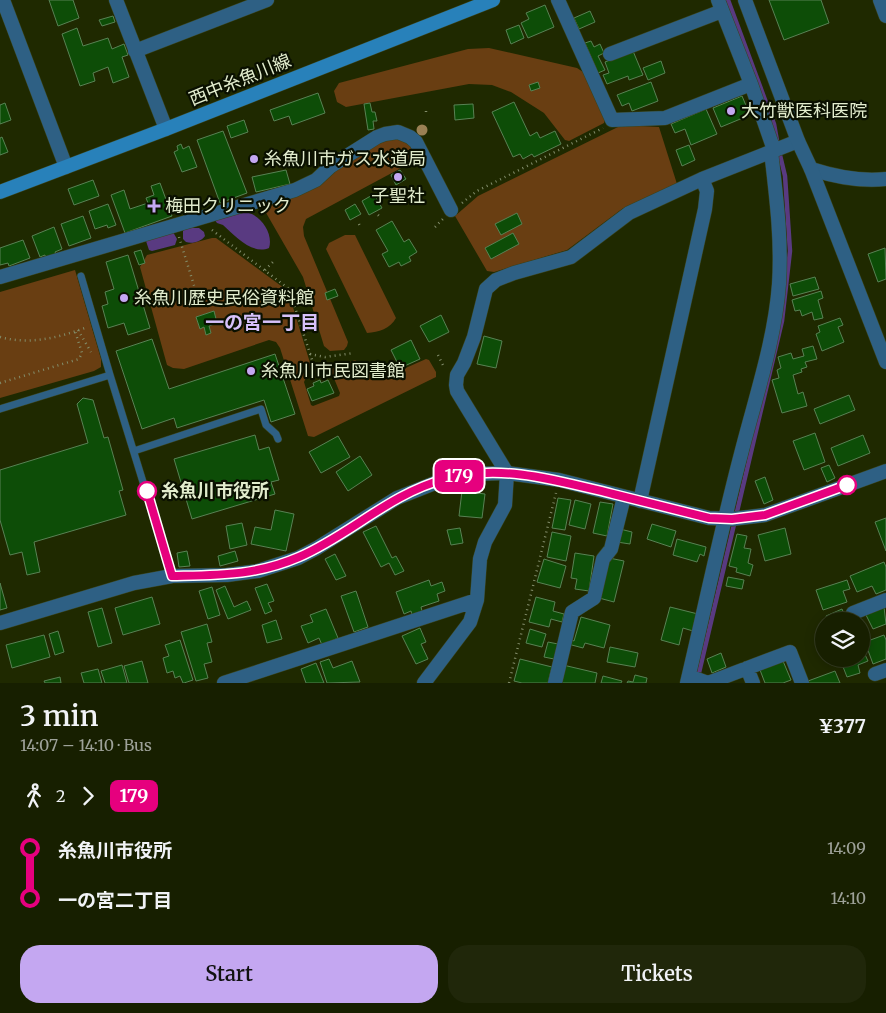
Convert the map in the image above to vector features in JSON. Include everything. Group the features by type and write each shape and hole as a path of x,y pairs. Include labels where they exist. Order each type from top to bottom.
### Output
{"main road":[{"name":"西中糸魚川線","path":"0,192 166,129 493,0"}],"street":[{"path":"3,0 66,166"},
{"path":"116,0 166,129"},
{"path":"135,51 268,0"},
{"path":"558,0 612,120 665,118 751,84"},
{"path":"745,0 798,141 812,169 886,362"},
{"path":"880,0 886,16"},
{"path":"610,54 720,6 751,84 773,151 780,255 778,294 773,326 724,519 688,679 708,683 790,652 802,683"},
{"path":"0,276 294,190 316,180 332,166 377,137 392,132 404,134 416,142 451,210"},
{"path":"424,683 470,622 476,600 480,559 485,542 504,505 507,473 457,391 456,385 457,375 474,337 486,289 496,280 514,273 571,257 629,213 702,179 798,141"},
{"path":"812,169 836,177 870,181 886,179"},
{"path":"640,501 705,209 708,191 702,179"},
{"path":"0,623 134,583 172,576 227,575 258,572 298,558 384,506 421,487 445,479 472,474 507,473 559,480 709,518 724,519 765,515 886,471"},
{"path":"555,683 572,612 594,598 603,558 611,549 624,497"},
{"path":"224,683 476,600"},
{"path":"856,612 886,600"},
{"path":"747,668 753,683"}],"lane":[{"path":"82,276 110,375 172,576"},
{"path":"0,409 110,375"},
{"path":"134,451 261,409 266,425 276,434 278,439"}],"path":[{"path":"435,227 451,210 477,191 608,126"},
{"path":"216,233 289,289 314,366"},
{"path":"181,243 201,308"},
{"path":"265,270 273,262"},
{"path":"0,337 18,340 46,340 87,327"},
{"path":"0,383 79,359 82,352 75,331"},
{"path":"310,354 325,357 354,353"},
{"path":"438,355 444,367"},
{"path":"509,683 559,480"}],"shaded area":[{"path":"489,48 577,68 583,72 605,119 604,123 569,141 565,140 544,113 511,92 492,85 469,84 346,107 337,102 334,91 339,83 468,49"},
{"path":"622,125 659,127 677,184 622,209 567,250 494,272 487,271 455,216 478,196"},
{"path":"389,138 402,140 409,145 418,154 416,160 306,219 303,227 304,236 348,342 344,350 330,351 324,346 303,277 264,207"},
{"path":"243,212 255,216 264,224 269,236 269,248 256,249 250,247 214,219"},
{"path":"185,228 199,228 204,232 205,236 196,242 186,242 183,239"},
{"path":"173,232 177,239 175,245 152,251 149,250 146,241"},
{"path":"345,235 355,235 396,318 391,325 376,332 367,333 326,249 329,243"},
{"path":"216,238 288,291 311,366 304,382 311,405 313,406 339,396 340,393 331,371 333,368 355,360 383,378 426,359 429,360 436,372 436,377 314,437 308,436 280,348 276,342 269,340 184,369 173,368 167,365 140,267 147,255"},
{"path":"75,270 101,359 101,367 94,371 0,398 0,292"}],"building":[{"path":"49,0 73,0 79,18 58,26"},
{"path":"769,0 821,0 829,23 784,40"},
{"path":"545,5 554,27 528,38 521,23 529,19 526,13"},
{"path":"590,11 595,22 579,29 574,18"},
{"path":"113,16 115,22 102,26 99,20"},
{"path":"519,25 524,38 511,44 506,30"},
{"path":"77,28 83,46 108,38 112,49 124,44 128,55 122,57 129,77 113,83 108,67 93,73 95,81 80,86 62,34"},
{"path":"591,41 594,47 600,44 604,53 598,56 605,70 598,73 585,43"},
{"path":"633,51 643,75 629,80 628,76 607,84 603,75 609,73 605,62"},
{"path":"661,61 665,73 648,80 643,68"},
{"path":"538,82 540,88 531,91 529,85"},
{"path":"651,82 658,101 632,111 629,103 622,106 617,95"},
{"path":"318,93 325,113 292,125 289,116 274,121 270,110"},
{"name":"大竹獣医科医院","path":"742,96 750,115 721,127 713,108"},
{"path":"514,102 530,136 537,132 540,138 555,131 561,144 534,157 532,154 523,159 520,154 513,157 492,112"},
{"path":"5,103 11,120 0,124 0,105"},
{"path":"370,103 377,121 373,121 374,129 368,130 364,104"},
{"path":"473,104 474,118 455,120 454,105"},
{"path":"706,109 717,134 691,145 685,129 675,133 671,124"},
{"path":"244,120 248,132 231,138 227,126"},
{"path":"223,131 247,193 220,203 197,140"},
{"path":"2,137 8,152 0,155 0,138"},
{"path":"181,144 183,149 189,146 197,167 182,172 174,152 178,150 177,146"},
{"path":"689,145 695,160 682,166 676,150"},
{"path":"286,170 290,184 256,192 252,177"},
{"name":"子聖社","path":"400,170 406,179 396,185 391,175"},
{"path":"93,180 99,196 74,205 68,189"},
{"name":"梅田クリニック","path":"160,183 172,216 125,233 111,195 124,190 130,209 148,203 146,198 154,195 151,186"},
{"path":"374,194 382,208 369,215 362,201"},
{"path":"108,204 116,225 108,228 107,225 95,229 89,211"},
{"path":"355,204 361,214 350,220 345,210"},
{"path":"517,213 522,224 501,235 495,224"},
{"path":"83,216 91,238 69,246 61,224"},
{"path":"392,221 404,242 409,239 417,252 409,257 411,261 401,266 399,262 389,267 382,254 388,251 376,230"},
{"path":"54,227 62,249 46,258 45,255 40,257 32,236"},
{"path":"513,233 519,244 491,259 485,248"},
{"path":"23,240 30,258 9,266 8,263 0,265 0,248"},
{"path":"885,248 886,279 878,282 868,254"},
{"path":"141,250 145,263 139,265 134,252"},
{"name":"糸魚川歴史民俗資料館","path":"128,255 150,328 128,335 124,323 108,328 102,306 108,304 105,292 114,289 106,262"},
{"path":"815,277 819,289 793,296 790,284"},
{"path":"335,289 338,296 327,300 325,293"},
{"path":"821,291 823,298 818,300 823,318 814,320 812,312 802,316 800,310 795,311 792,300"},
{"path":"214,311 217,323 209,326 211,333 206,335 204,327 200,329 196,317"},
{"path":"441,315 449,332 429,342 420,326"},
{"path":"840,318 843,325 838,327 844,342 822,351 816,334 820,332 818,326"},
{"path":"484,336 502,341 496,368 477,364"},
{"name":"糸魚川市民図書館","path":"152,339 169,389 275,354 295,414 271,422 264,400 177,428 174,418 142,429 116,351"},
{"path":"411,340 420,359 400,368 391,350"},
{"path":"813,346 817,359 805,362 807,367 801,369 802,372 793,375 798,394 803,392 807,406 782,413 772,380 779,378 777,370 781,368 778,357 791,353 793,359 804,356 802,349"},
{"path":"320,380 321,383 328,380 334,393 312,401 307,389 314,386 313,383"},
{"path":"849,395 855,410 820,424 814,409"},
{"name":"糸魚川市役所","path":"83,398 93,400 104,438 108,437 123,490 119,491 126,515 34,542 40,572 27,575 22,552 10,555 0,520 0,470 88,443 77,404"},
{"path":"815,433 825,462 804,470 793,441"},
{"path":"255,435 259,450 269,447 279,480 271,482 275,494 192,519 174,459"},
{"path":"863,435 870,453 838,466 831,448"},
{"path":"338,436 350,457 321,473 309,452"},
{"path":"360,456 372,475 348,491 336,472"},
{"path":"829,465 835,478 827,482 821,468"},
{"path":"765,477 773,500 764,504 755,481"},
{"path":"462,491 485,494 482,518 459,516"},
{"path":"558,498 571,500 565,530 552,528"},
{"path":"575,500 591,504 585,529 569,525"},
{"path":"600,502 613,504 607,536 593,533"},
{"path":"275,510 294,514 286,551 251,544 255,527 271,530"},
{"path":"886,518 886,551 875,522"},
{"path":"242,523 247,545 230,549 226,526"},
{"path":"652,524 676,531 671,547 647,539"},
{"path":"376,526 392,558 396,556 404,571 395,575 389,563 381,567 363,532"},
{"path":"460,528 463,543 451,545 447,530"},
{"path":"785,528 791,554 765,561 758,535"},
{"path":"620,529 632,532 630,544 617,542"},
{"path":"552,532 571,536 566,561 547,557"},
{"path":"737,534 747,536 744,548 751,549 748,563 753,565 750,576 736,572 737,568 729,566"},
{"path":"677,539 706,547 704,556 700,554 697,562 673,555"},
{"path":"187,551 190,566 179,567 177,553"},
{"path":"235,551 238,561 220,566 218,556"},
{"path":"575,553 594,556 589,591 575,589 577,579 571,578"},
{"path":"335,554 346,576 336,580 325,559"},
{"path":"609,558 624,561 614,602 599,598"},
{"path":"544,559 566,566 560,588 537,582"},
{"path":"884,562 886,567 886,590 876,594 872,586 857,592 850,576"},
{"path":"728,577 744,580 742,589 726,586"},
{"path":"429,580 431,586 442,582 445,591 437,594 439,601 421,607 422,611 412,615 411,611 404,614 396,592"},
{"path":"847,580 850,589 843,591 847,602 823,610 816,590"},
{"path":"0,583 7,608 0,610"},
{"path":"267,584 274,601 268,603 272,611 265,614 255,588"},
{"path":"225,586 234,607 247,601 251,610 228,619 216,590"},
{"path":"212,587 220,615 208,619 199,591"},
{"path":"356,591 368,627 354,632 341,596"},
{"path":"152,597 160,624 123,635 115,608"},
{"path":"536,597 555,602 553,611 564,614 562,622 551,619 549,627 529,622"},
{"path":"670,607 698,614 693,631 683,628 679,645 661,640"},
{"path":"884,607 886,624 873,629 870,623 870,613"},
{"path":"102,608 112,643 98,647 88,612"},
{"path":"326,609 338,638 322,645 319,638 308,643 301,626 313,622 310,615"},
{"path":"581,617 610,625 604,648 585,643 583,648 568,644 569,639 574,641"},
{"path":"276,620 282,639 267,643 262,625"},
{"path":"207,624 212,642 207,643 212,662 204,664 208,678 196,681 181,632"},
{"path":"420,628 426,642 421,644 428,659 416,664 402,636"},
{"path":"530,629 546,634 542,647 526,643"},
{"path":"58,631 64,652 55,655 49,634"},
{"path":"44,635 50,657 12,668 6,645"},
{"path":"884,635 886,640 886,659 873,664 870,656 870,640"},
{"path":"180,640 193,680 184,683 180,676 175,678 173,671 167,673 163,658 169,656 165,645"},
{"path":"548,642 558,644 554,659 544,657"},
{"path":"610,647 638,653 635,667 607,662"},
{"path":"721,653 726,667 712,673 707,659"},
{"path":"329,659 333,668 352,661 360,682 327,683 320,662"},
{"path":"520,659 552,667 548,683 522,683 514,681"},
{"path":"142,661 148,683 129,683 124,666"},
{"path":"783,661 791,680 783,683 765,683 760,670"},
{"path":"316,663 324,683 306,683 301,669"},
{"path":"122,665 127,683 105,683 101,671"},
{"path":"563,665 597,673 595,683 559,683"},
{"path":"843,667 858,667 860,673 847,677"},
{"path":"98,669 102,683 84,683 81,673"},
{"path":"835,671 840,683 809,683 808,681"},
{"path":"635,675 647,678 646,683 627,683 628,681 633,682"},
{"path":"603,676 622,681 621,683 601,683"},
{"path":"60,677 61,683 45,683 44,681"}],"waterway":[{"path":"728,0 774,124 777,141"},
{"path":"698,677 782,321 790,251 785,176 779,151"}],"bus line":[{"name":"179","path":"147,491 172,576 227,575 258,572 298,558 397,498 421,487 445,479 472,474 507,473 559,480 709,518 732,519 765,515 847,485"}],"place":[{"name":"大竹獣医科医院","path":"731,111"},
{"name":"糸魚川市ガス水道局","path":"254,159"},
{"name":"子聖社","path":"398,177"},
{"name":"梅田クリニック","path":"154,206"},
{"name":"糸魚川歴史民俗資料館","path":"124,298"},
{"name":"糸魚川市民図書館","path":"251,371"},
{"name":"糸魚川市役所","path":"147,491"}],"district":[{"name":"一の宮一丁目","path":"262,322"}]}
